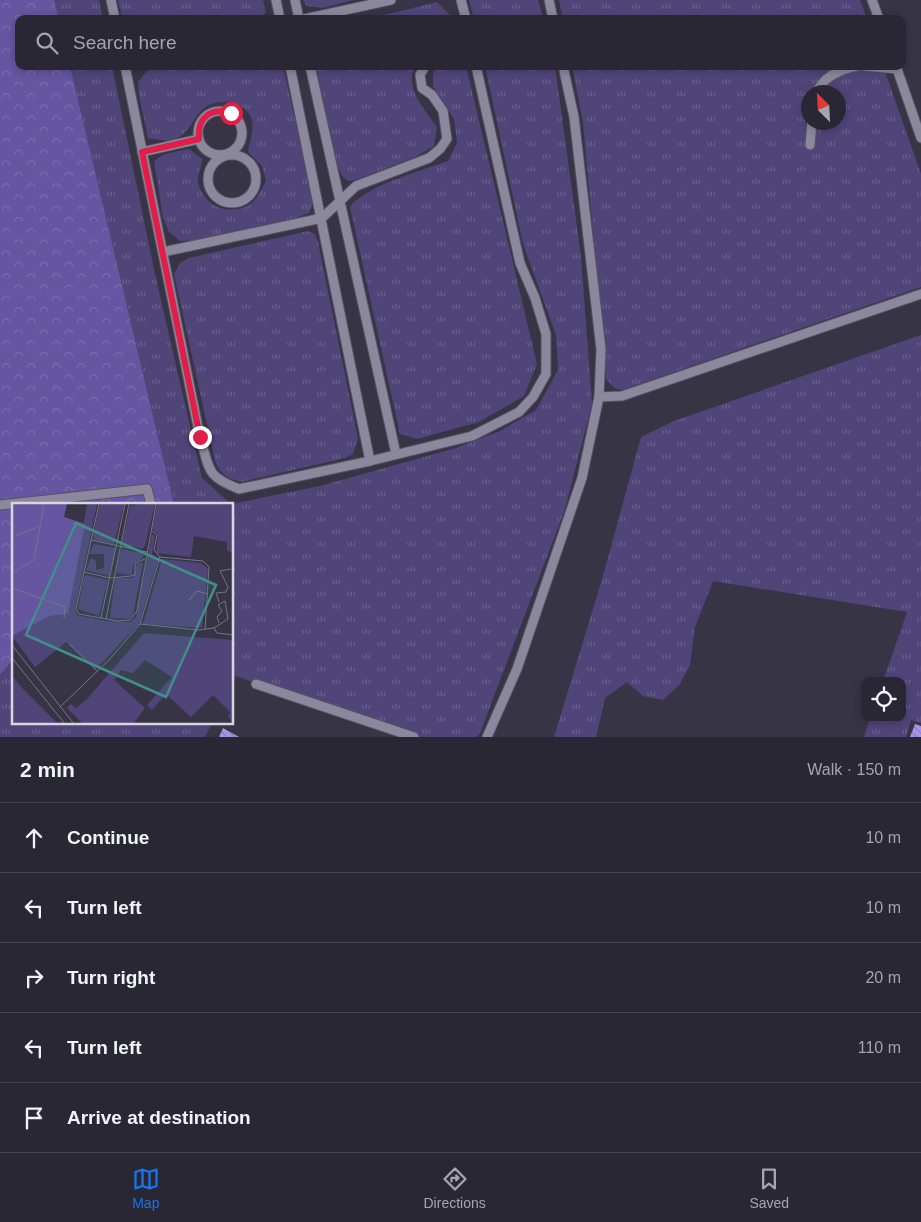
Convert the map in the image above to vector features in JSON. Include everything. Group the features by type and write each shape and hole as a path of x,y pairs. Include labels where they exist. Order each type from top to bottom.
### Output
{"lane":[{"path":"111,0 114,15"},
{"path":"276,0 279,15"},
{"path":"295,0 298,15"},
{"path":"322,15 391,0"},
{"path":"461,0 465,15"},
{"path":"549,0 552,15"},
{"path":"872,0 878,15"},
{"path":"126,70 200,437 211,474 224,483 239,489 370,461 472,436 518,412 533,397 546,374 546,334 520,262 477,70"},
{"path":"291,70 370,461"},
{"path":"311,70 396,454"},
{"path":"163,252 322,218 356,186 429,158 440,149 447,139 444,111 432,96 422,88 420,75 423,70"},
{"path":"487,737 517,669 582,478 599,397 601,349 574,117 564,70"},
{"path":"822,85 840,70"},
{"path":"897,70 921,138"},
{"path":"226,155 218,156 209,153 202,147 199,139 198,130 200,122 206,115 214,111 231,113 238,119 242,127 243,136 240,144 234,151 226,155 218,159 211,166 208,184 212,193 219,199 228,203 238,202 246,198 253,191 256,173 252,164 245,158 236,154 226,155"},
{"path":"810,145 811,130"},
{"path":"142,152 199,139"},
{"path":"599,397 622,396 921,294"},
{"path":"18,503 147,489 151,503"},
{"path":"256,684 414,737"}],"green space":[{"path":"0,0 54,0 58,15 15,15 15,70 71,70 174,503 12,503 12,661 0,675"},
{"path":"54,0 99,0 102,15 58,15"},
{"path":"118,0 263,0 266,12 264,15 121,15"},
{"path":"303,0 353,0 323,8 307,6"},
{"path":"469,0 538,0 542,15 473,15"},
{"path":"559,0 860,0 866,15 562,15"},
{"path":"437,2 450,15 384,15"},
{"path":"71,70 113,70 155,274 202,478 230,503 174,503"},
{"path":"284,70 312,194 312,206 309,213 201,240 180,241 169,232 163,218 154,161 165,154 189,149 202,159 198,179 201,190 210,202 224,209 239,209 250,204 266,181 262,166 248,152 253,125 252,119 244,109 235,103 222,102 205,108 180,137 163,141 148,138 138,82 147,71"},
{"path":"316,70 414,70 412,82 417,98 437,127 434,146 415,157 355,180 348,181 343,177 338,168"},
{"path":"467,70 537,364 524,396 479,422 417,439 400,434 350,207 357,199 368,192 410,174 448,161 457,143 454,119 433,86 433,71"},
{"path":"486,70 556,70 581,256 592,404 565,509 480,733 477,737 419,737 236,676 234,681 234,503 320,486 456,448 500,431 536,410 558,370 556,335 523,244"},
{"path":"573,70 884,70 921,174 921,287 622,390 614,388 606,379 583,122"},
{"path":"308,231 315,234 318,242 358,439 353,454 345,458 241,482 225,475 215,461 174,274 180,263 189,258"},
{"path":"921,335 921,723 911,720 906,737 864,737 869,722 906,722 906,677 884,677 907,612 713,581 695,627 690,665 680,684 663,700 643,696 627,682 605,698 596,737 554,737 603,576 641,437 674,421"},
{"path":"12,661 12,724 212,724 205,737 0,737 0,675"}],"building":[{"path":"915,724 921,726 921,737 910,737"},
{"path":"223,728 239,737 219,737"}],"route":[{"path":"200,437 142,152 199,139 198,130 200,122 206,115 214,111 231,113"}]}
